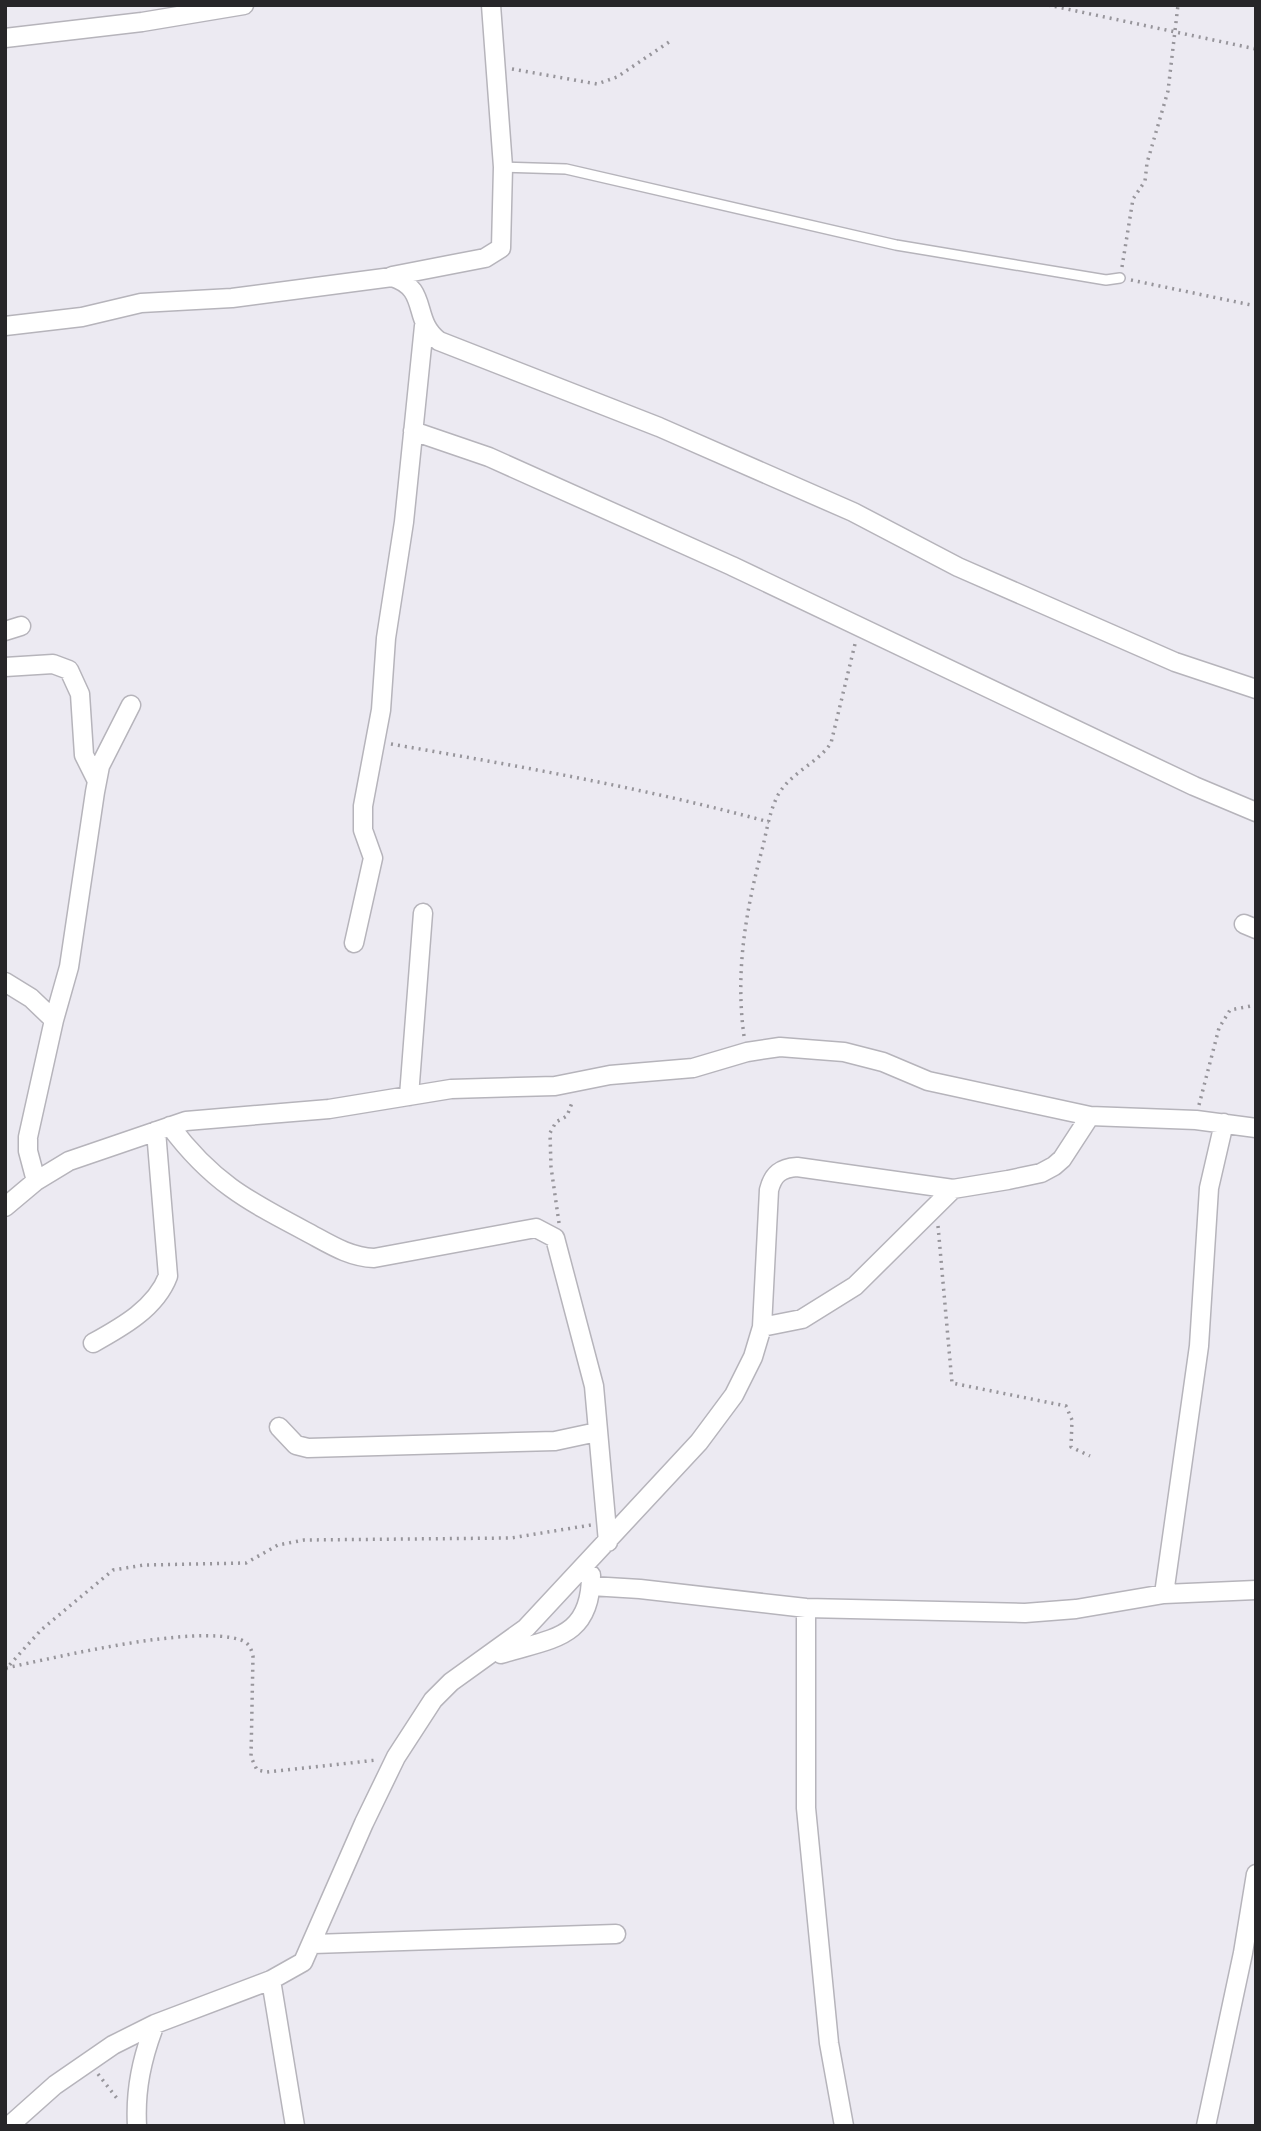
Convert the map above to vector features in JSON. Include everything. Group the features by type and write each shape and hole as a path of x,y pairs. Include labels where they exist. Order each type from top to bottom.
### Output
{"street":[{"path":"5,38 142,22 244,5"},
{"path":"5,326 82,317 141,303 232,298 392,276 485,258 501,248 503,167 491,5"},
{"path":"354,943 373,858 363,830 362,818 404,522 424,326 414,290 405,281 392,276"},
{"path":"424,326 439,341 659,428 853,512 958,567 1163,657 1256,689"},
{"path":"414,430 489,457 860,627 1194,786 1256,812"},
{"path":"5,667 53,664 69,670 80,694 84,755 97,781"},
{"path":"36,1181 28,1151 28,1137 54,1020 69,967 83,852 97,781 100,766 131,705"},
{"path":"409,1096 423,913"},
{"path":"5,982 30,998 54,1020"},
{"path":"5,1207 36,1181 69,1161 186,1121 329,1109 451,1089 542,1087 622,1074 693,1069 747,1052 780,1047 833,1050 883,1062 928,1081 1090,1116 1196,1120 1256,1128"},
{"path":"9,2126 88,2061 155,2024 271,1980 303,1962 313,1944 334,1886 396,1757 433,1700 452,1682 526,1628 699,1442 734,1395 752,1357 762,1326 769,1189 780,1171 796,1167 953,1189 1041,1173 1054,1167 1090,1116"},
{"path":"1164,1594 1199,1346 1209,1188 1224,1123"},
{"path":"163,1128 211,1173 244,1199 359,1257 374,1258 536,1228 555,1238 594,1386 604,1522 608,1542"},
{"path":"93,1343 136,1317 161,1289 168,1276 163,1128"},
{"path":"762,1326 814,1314 855,1286 953,1189"},
{"path":"279,1427 296,1446 308,1448 555,1441 597,1432"},
{"path":"486,1659 561,1634 582,1621 588,1610 591,1557"},
{"path":"591,1586 806,1608 1025,1613 1076,1609 1164,1594 1256,1590"},
{"path":"806,1608 806,1808 829,2043 844,2126"},
{"path":"1206,2126 1243,1953 1256,1874"},
{"path":"313,1944 616,1934"},
{"path":"271,1980 295,2126"},
{"path":"137,2125 135,2101 143,2057 155,2024"}],"lane":[{"path":"503,167 566,169 897,245 1106,280 1121,278"}],"path":[{"path":"1048,5 1256,49"},
{"path":"1178,5 1168,91 1147,163 1145,181 1133,199 1121,278 1256,306"},
{"path":"496,66 597,84 617,77 672,40"},
{"path":"747,1052 740,1009 741,957 769,822 777,796 788,782 824,754 831,743 860,627"},
{"path":"375,741 615,788 672,796 769,822"},
{"path":"1196,1120 1219,1028 1230,1010 1256,1005"},
{"path":"555,1238 559,1218 551,1167 550,1133 556,1122 567,1115 582,1082"},
{"path":"936,1203 952,1383 1066,1406 1072,1420 1070,1444 1075,1451 1090,1456"},
{"path":"6,1669 27,1643 77,1599 105,1575 124,1567 246,1563 278,1545 304,1540 511,1538 604,1522"},
{"path":"6,1669 201,1634 242,1640 250,1646 253,1656 251,1757 257,1770 299,1770 396,1757"},
{"path":"88,2061 137,2125"}]}
